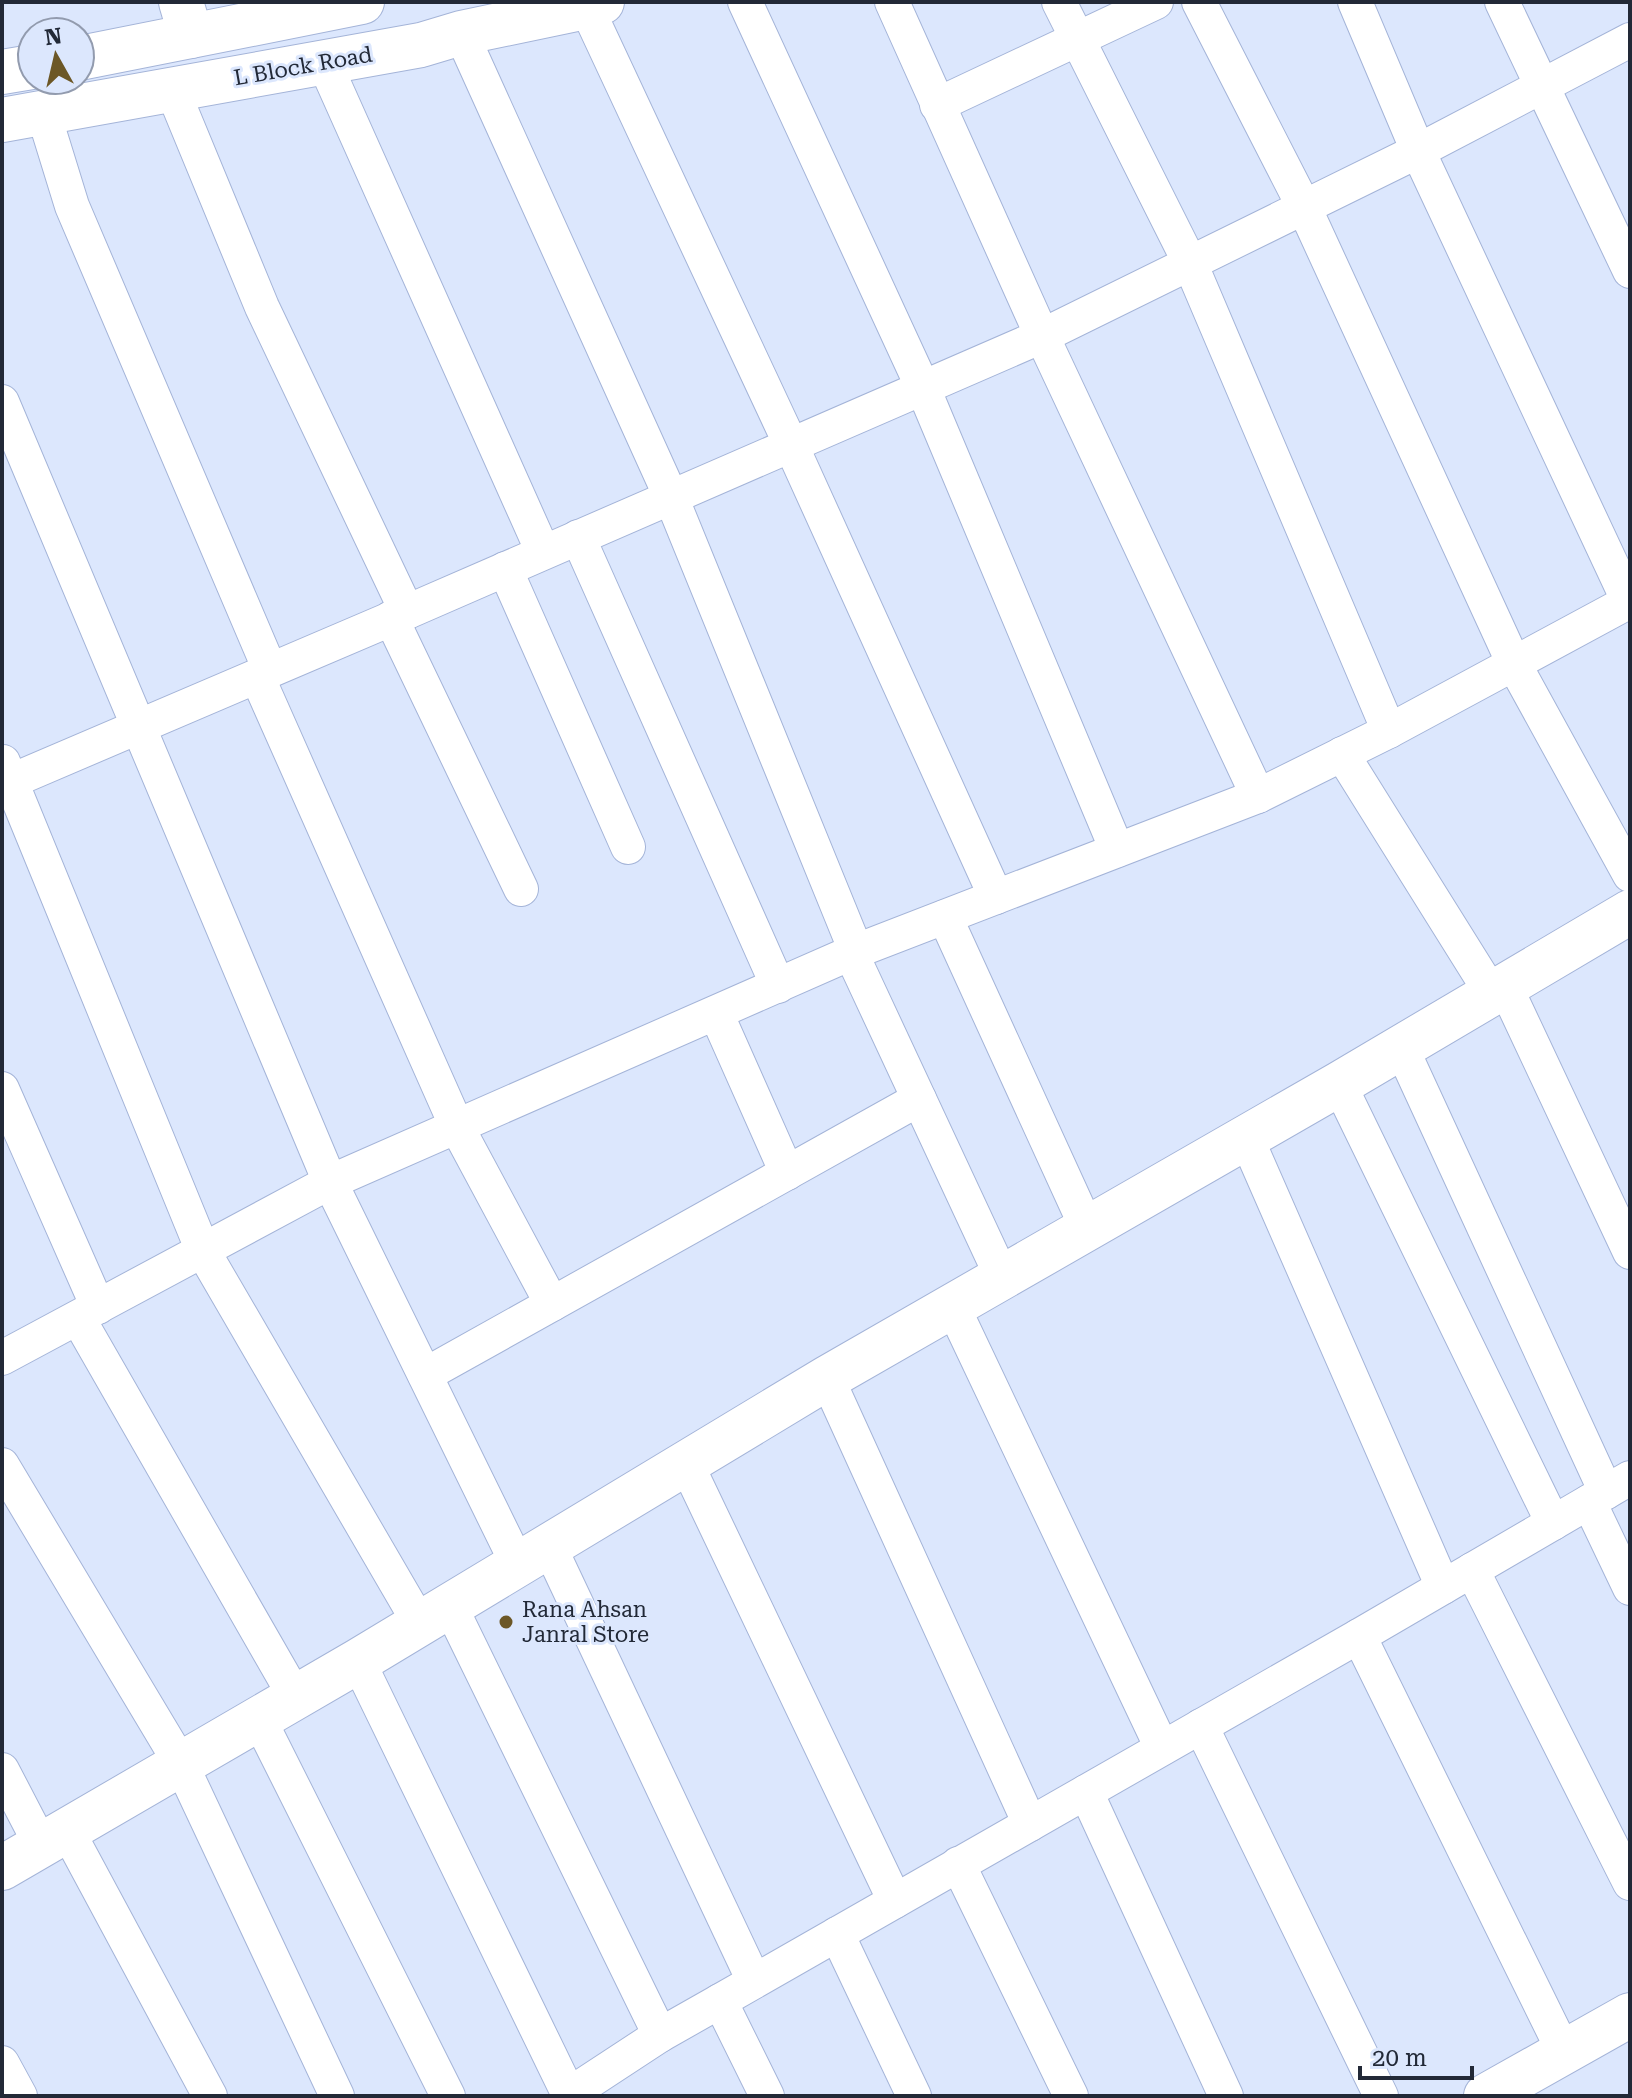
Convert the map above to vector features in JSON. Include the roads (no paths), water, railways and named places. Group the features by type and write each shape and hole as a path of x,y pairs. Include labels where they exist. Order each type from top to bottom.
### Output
{"street":[{"path":"96,52 186,19 362,2"},
{"path":"745,2 923,388 1117,850"},
{"path":"892,2 1042,336 1258,796"},
{"path":"1059,2 1190,263 1389,731"},
{"path":"937,105 1156,2"},
{"path":"2,1868 358,1661 827,1378 1498,990 1629,905 1514,664 1304,207 1199,2"},
{"path":"2,1358 330,1182 854,952 1258,796 1389,731 1629,601 1418,151 1355,2"},
{"path":"1502,2 1630,271"},
{"path":"591,4 996,897"},
{"name":"L Block Road","path":"23,116 421,45 591,4"},
{"path":"461,33 671,497 854,952 1002,1277"},
{"path":"660,2035 435,1615 203,1251 5,775 137,727 1042,336 1418,151 1630,40"},
{"path":"324,62 543,552"},
{"path":"172,89 262,307 521,889"},
{"path":"23,116 72,206 264,673 457,1127 552,1304"},
{"path":"2,402 330,1182 425,1375 533,1555 754,1981"},
{"path":"578,537 778,986"},
{"path":"505,569 628,847"},
{"path":"1342,754 1498,990 1630,1252"},
{"path":"945,917 1087,1228"},
{"path":"716,1013 787,1173"},
{"path":"1401,1047 1608,1491 1630,1588"},
{"path":"1339,1084 1553,1523"},
{"path":"2,1089 88,1312 277,1709 448,2096"},
{"path":"425,1375 919,1099"},
{"path":"1246,1137 1443,1587"},
{"path":"952,1305 1162,1748"},
{"path":"827,1378 1030,1824"},
{"path":"686,1463 895,1901"},
{"path":"2,1465 181,1764 337,2096"},
{"path":"358,1661 568,2095 604,2086 660,2035 1608,1491"},
{"path":"1472,1570 1630,1883"},
{"path":"1359,1636 1564,2052"},
{"path":"1201,1726 1381,2096"},
{"path":"2,1770 54,1838 210,2096"},
{"path":"1086,1792 1226,2096"},
{"path":"958,1864 1071,2096"},
{"path":"837,1934 914,2096"},
{"path":"720,2001 767,2096"},
{"path":"1486,2096 1630,2015"},
{"path":"2,2063 20,2096"}],"place":[{"name":"Rana Ahsan Janral Store","path":"506,1622"}]}
